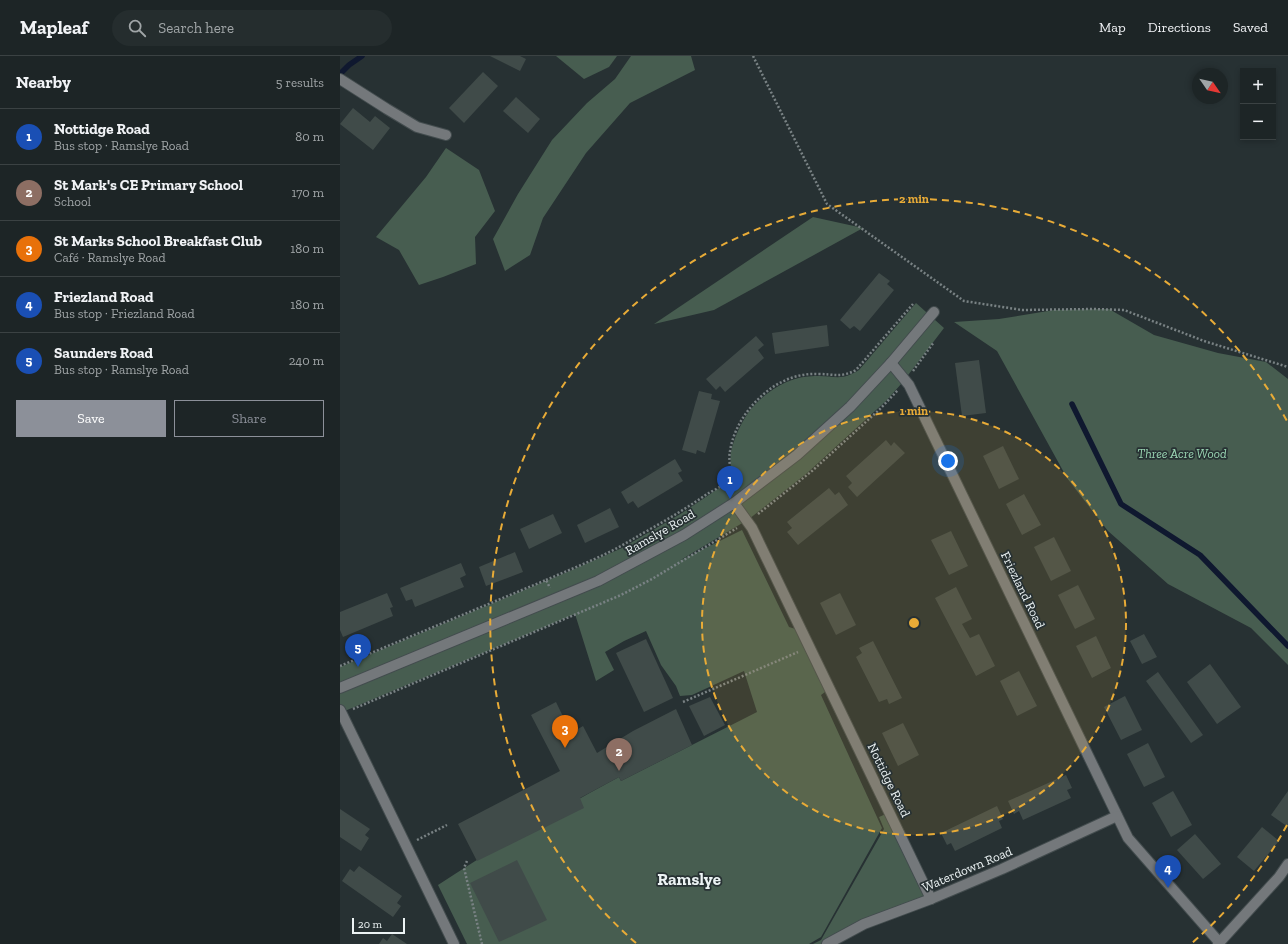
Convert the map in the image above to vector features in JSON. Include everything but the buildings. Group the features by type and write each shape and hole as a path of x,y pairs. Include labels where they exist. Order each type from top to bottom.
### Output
{"street":[{"path":"340,79 418,127 446,135"},
{"name":"Ramslye Road","path":"340,688 598,582 684,535 734,503 797,456 850,407 891,363 934,312"},
{"name":"Friezland Road","path":"891,363 910,385 1128,838 1218,943"},
{"name":"Nottidge Road","path":"734,503 752,528 931,898"},
{"path":"340,710 454,944"},
{"name":"Waterdown Road","path":"827,944 864,924 1002,868 1117,816"},
{"path":"1218,943 1279,878 1288,864"}],"path":[{"path":"753,56 827,204 964,301 1022,310 1124,310 1204,341 1288,367"},
{"path":"340,666 546,580 622,546 684,510 722,485 728,478 730,471 730,450 738,424 751,406 761,396 772,388 802,374 847,375 856,370 913,304"},
{"path":"546,580 555,599"},
{"path":"683,702 810,647"},
{"path":"407,848 416,841 447,825"},
{"path":"467,861 464,868 482,944"}],"green space":[{"path":"556,56 617,56 609,67 584,79"},
{"path":"631,56 691,56 695,70 630,103 586,153 543,218 530,255 505,271 493,239 518,194 552,140 587,103 615,79"},
{"path":"446,148 479,170 495,211 475,237 476,264 419,285 399,250 376,237 426,177"},
{"path":"813,217 863,228 714,310 654,324"},
{"path":"916,303 944,328 902,383 886,401 806,474 749,519 679,561 742,530 789,627 799,630 829,689 821,695 882,828 821,937 809,944 467,944 438,885 527,829 619,777 621,781 757,712 744,671 692,695 680,696 676,686 661,665 646,631 605,652 614,670 596,681 575,614 340,713 340,667 622,548 682,513 725,484 728,480 731,472 731,452 742,422 761,398 777,387 795,379 815,376 842,377 859,370"},
{"name":"Three Acre Wood","path":"1109,309 1154,335 1218,353 1266,362 1288,379 1288,665 1251,628 1168,584 1108,531 1067,478 997,351 954,322 999,319 1054,310"},
{"path":"888,813 929,898 823,944 813,944 821,940 884,829 879,817"}],"waterway":[{"path":"340,74 349,65 362,56"},
{"path":"1072,404 1121,504 1200,555 1288,646"}],"place":[{"name":"Nottidge Road","path":"730,499"},
{"name":"Saunders Road","path":"358,667"},
{"name":"St Marks School Breakfast Club","path":"565,748"},
{"name":"St Mark's CE Primary School","path":"619,771"},
{"name":"Friezland Road","path":"1168,888"}],"district":[{"name":"Ramslye","path":"689,879"}]}
